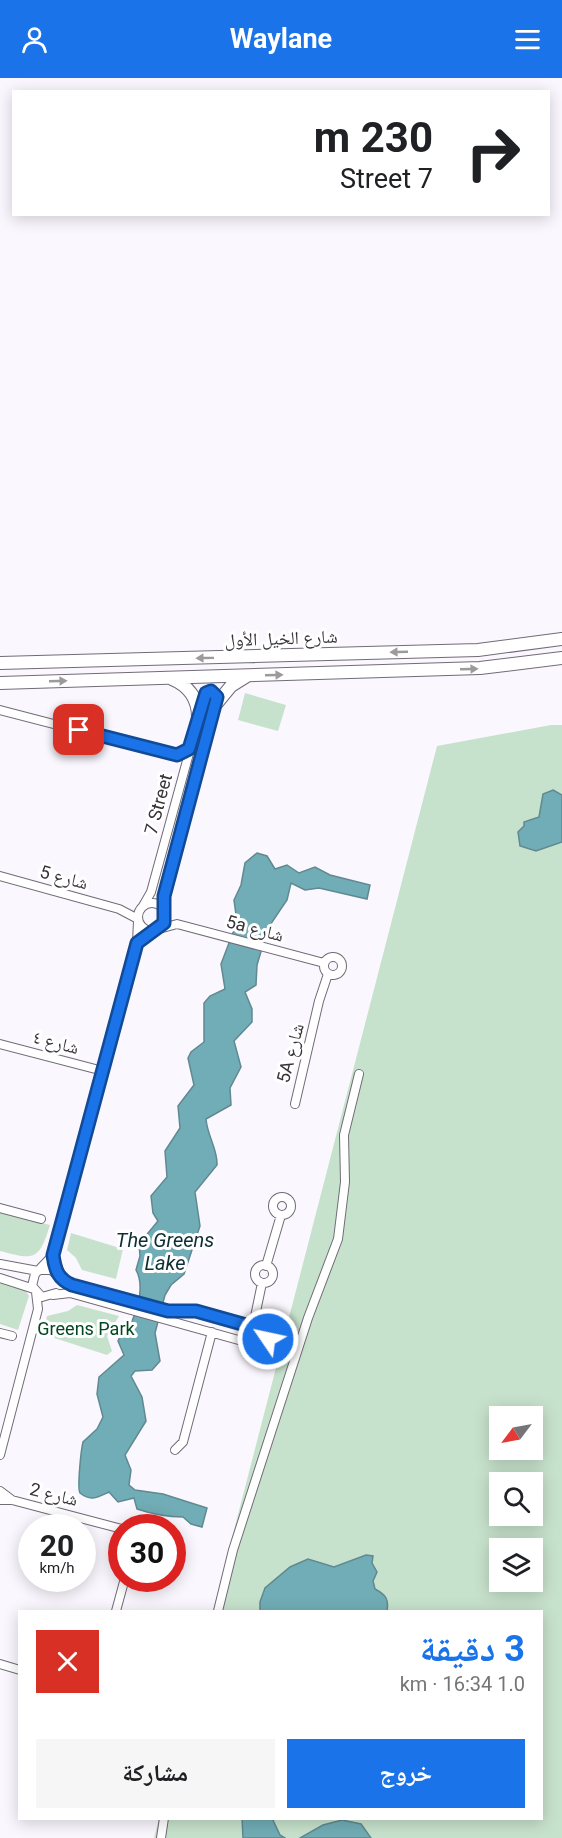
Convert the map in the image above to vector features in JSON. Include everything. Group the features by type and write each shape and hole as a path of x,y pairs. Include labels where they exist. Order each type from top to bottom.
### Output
{"main road":[{"name":"شارع الخيل الأول","path":"0,663 478,650 562,639"},
{"name":"شارع الخيل الأول","path":"0,683 480,668 562,658"},
{"path":"217,703 231,686 249,675"},
{"path":"168,678 179,682 192,694 198,717"}],"street":[{"name":"7 Street","path":"142,907 151,892 198,717 206,693 213,692 217,703 164,896 164,910"},
{"path":"0,710 173,755 189,749"},
{"path":"173,755 184,770"},
{"name":"شارع 5","path":"0,876 119,909 138,920"},
{"path":"0,1455 38,1309 32,1281 53,1255 137,943 138,920 142,907 156,904 164,910 165,919 158,929 137,943"},
{"name":"شارع 5","path":"119,909 142,907"},
{"name":"5a شارع","path":"164,910 177,924 324,963"},
{"path":"138,920 147,930 177,924"},
{"path":"333,957 341,962 340,971 334,975 328,974 324,963 333,957"},
{"name":"5A شارع","path":"295,1104 328,974"},
{"name":"شارع ٤","path":"0,1044 103,1071"},
{"path":"218,1610 233,1550 308,1318 338,1239 345,1182 344,1135 359,1074"},
{"path":"0,1208 41,1219"},
{"path":"251,1325 261,1283 270,1281 273,1277 271,1269 267,1266 281,1215"},
{"path":"38,1309 60,1287 53,1255"},
{"path":"0,1264 51,1270 72,1285 131,1306"},
{"path":"0,1278 35,1291 42,1297 70,1293 167,1315 214,1333 264,1345 268,1339 267,1331 196,1311 167,1315"},
{"path":"192,1326 190,1318 196,1311"},
{"path":"0,1333 12,1336"},
{"path":"175,1450 183,1442 214,1333"},
{"name":"شارع 2","path":"0,1491 12,1500"},
{"name":"شارع 2","path":"0,1500 12,1500 108,1525"},
{"path":"116,1610 121,1592"},
{"path":"0,1664 18,1669"},
{"path":"160,1838 164,1820"}],"green space":[{"path":"245,693 286,705 278,731 238,720"},
{"path":"551,725 562,725 562,1838 154,1838 158,1820 543,1820 543,1610 213,1610 437,746"},
{"path":"0,1212 50,1225 42,1246 34,1255 21,1256 0,1251"},
{"path":"71,1233 123,1249 116,1279 82,1270 76,1258 67,1250"},
{"path":"0,1283 25,1290 29,1296 18,1330 0,1324"},
{"name":"Greens Park","path":"77,1305 119,1316 107,1336 112,1351 107,1355 42,1334 47,1316 68,1311"}],"water":[{"path":"553,790 562,795 562,842 536,851 520,846 518,832 524,826 524,822 539,817 543,794"},
{"name":"The Greens Lake","path":"257,853 267,856 275,869 287,865 299,873 315,867 330,875 370,885 367,899 319,888 305,890 291,883 287,900 268,928 257,965 256,985 245,992 252,1009 252,1022 234,1041 241,1067 230,1088 231,1105 206,1119 217,1165 195,1192 200,1226 184,1274 171,1285 165,1295 155,1333 160,1361 152,1370 135,1371 131,1376 142,1397 146,1421 125,1455 131,1470 129,1485 135,1490 163,1494 207,1508 202,1527 191,1524 186,1520 186,1514 156,1514 137,1509 134,1498 118,1502 109,1492 94,1498 84,1496 79,1490 80,1469 83,1442 97,1429 103,1417 97,1394 99,1377 124,1355 118,1341 135,1315 140,1288 136,1270 140,1256 139,1244 158,1221 153,1213 151,1196 167,1177 165,1151 180,1128 178,1106 194,1085 188,1058 191,1052 204,1042 204,1003 210,996 225,989 221,964 237,922 234,900 241,885 245,863"},
{"path":"366,1555 373,1556 372,1563 377,1572 373,1581 375,1589 386,1598 387,1610 260,1610 265,1588 290,1567 308,1559 334,1567"},
{"path":"242,1820 273,1820 280,1835 285,1838 243,1838"},
{"path":"342,1820 361,1824 371,1838 300,1838 323,1825"}],"route":[{"path":"79,730 177,755 189,749 206,693 211,691 217,697 164,896 164,923 159,929 137,943 53,1255 57,1274 64,1282 128,1301 168,1311 196,1311 264,1329 267,1331 268,1339"}]}
